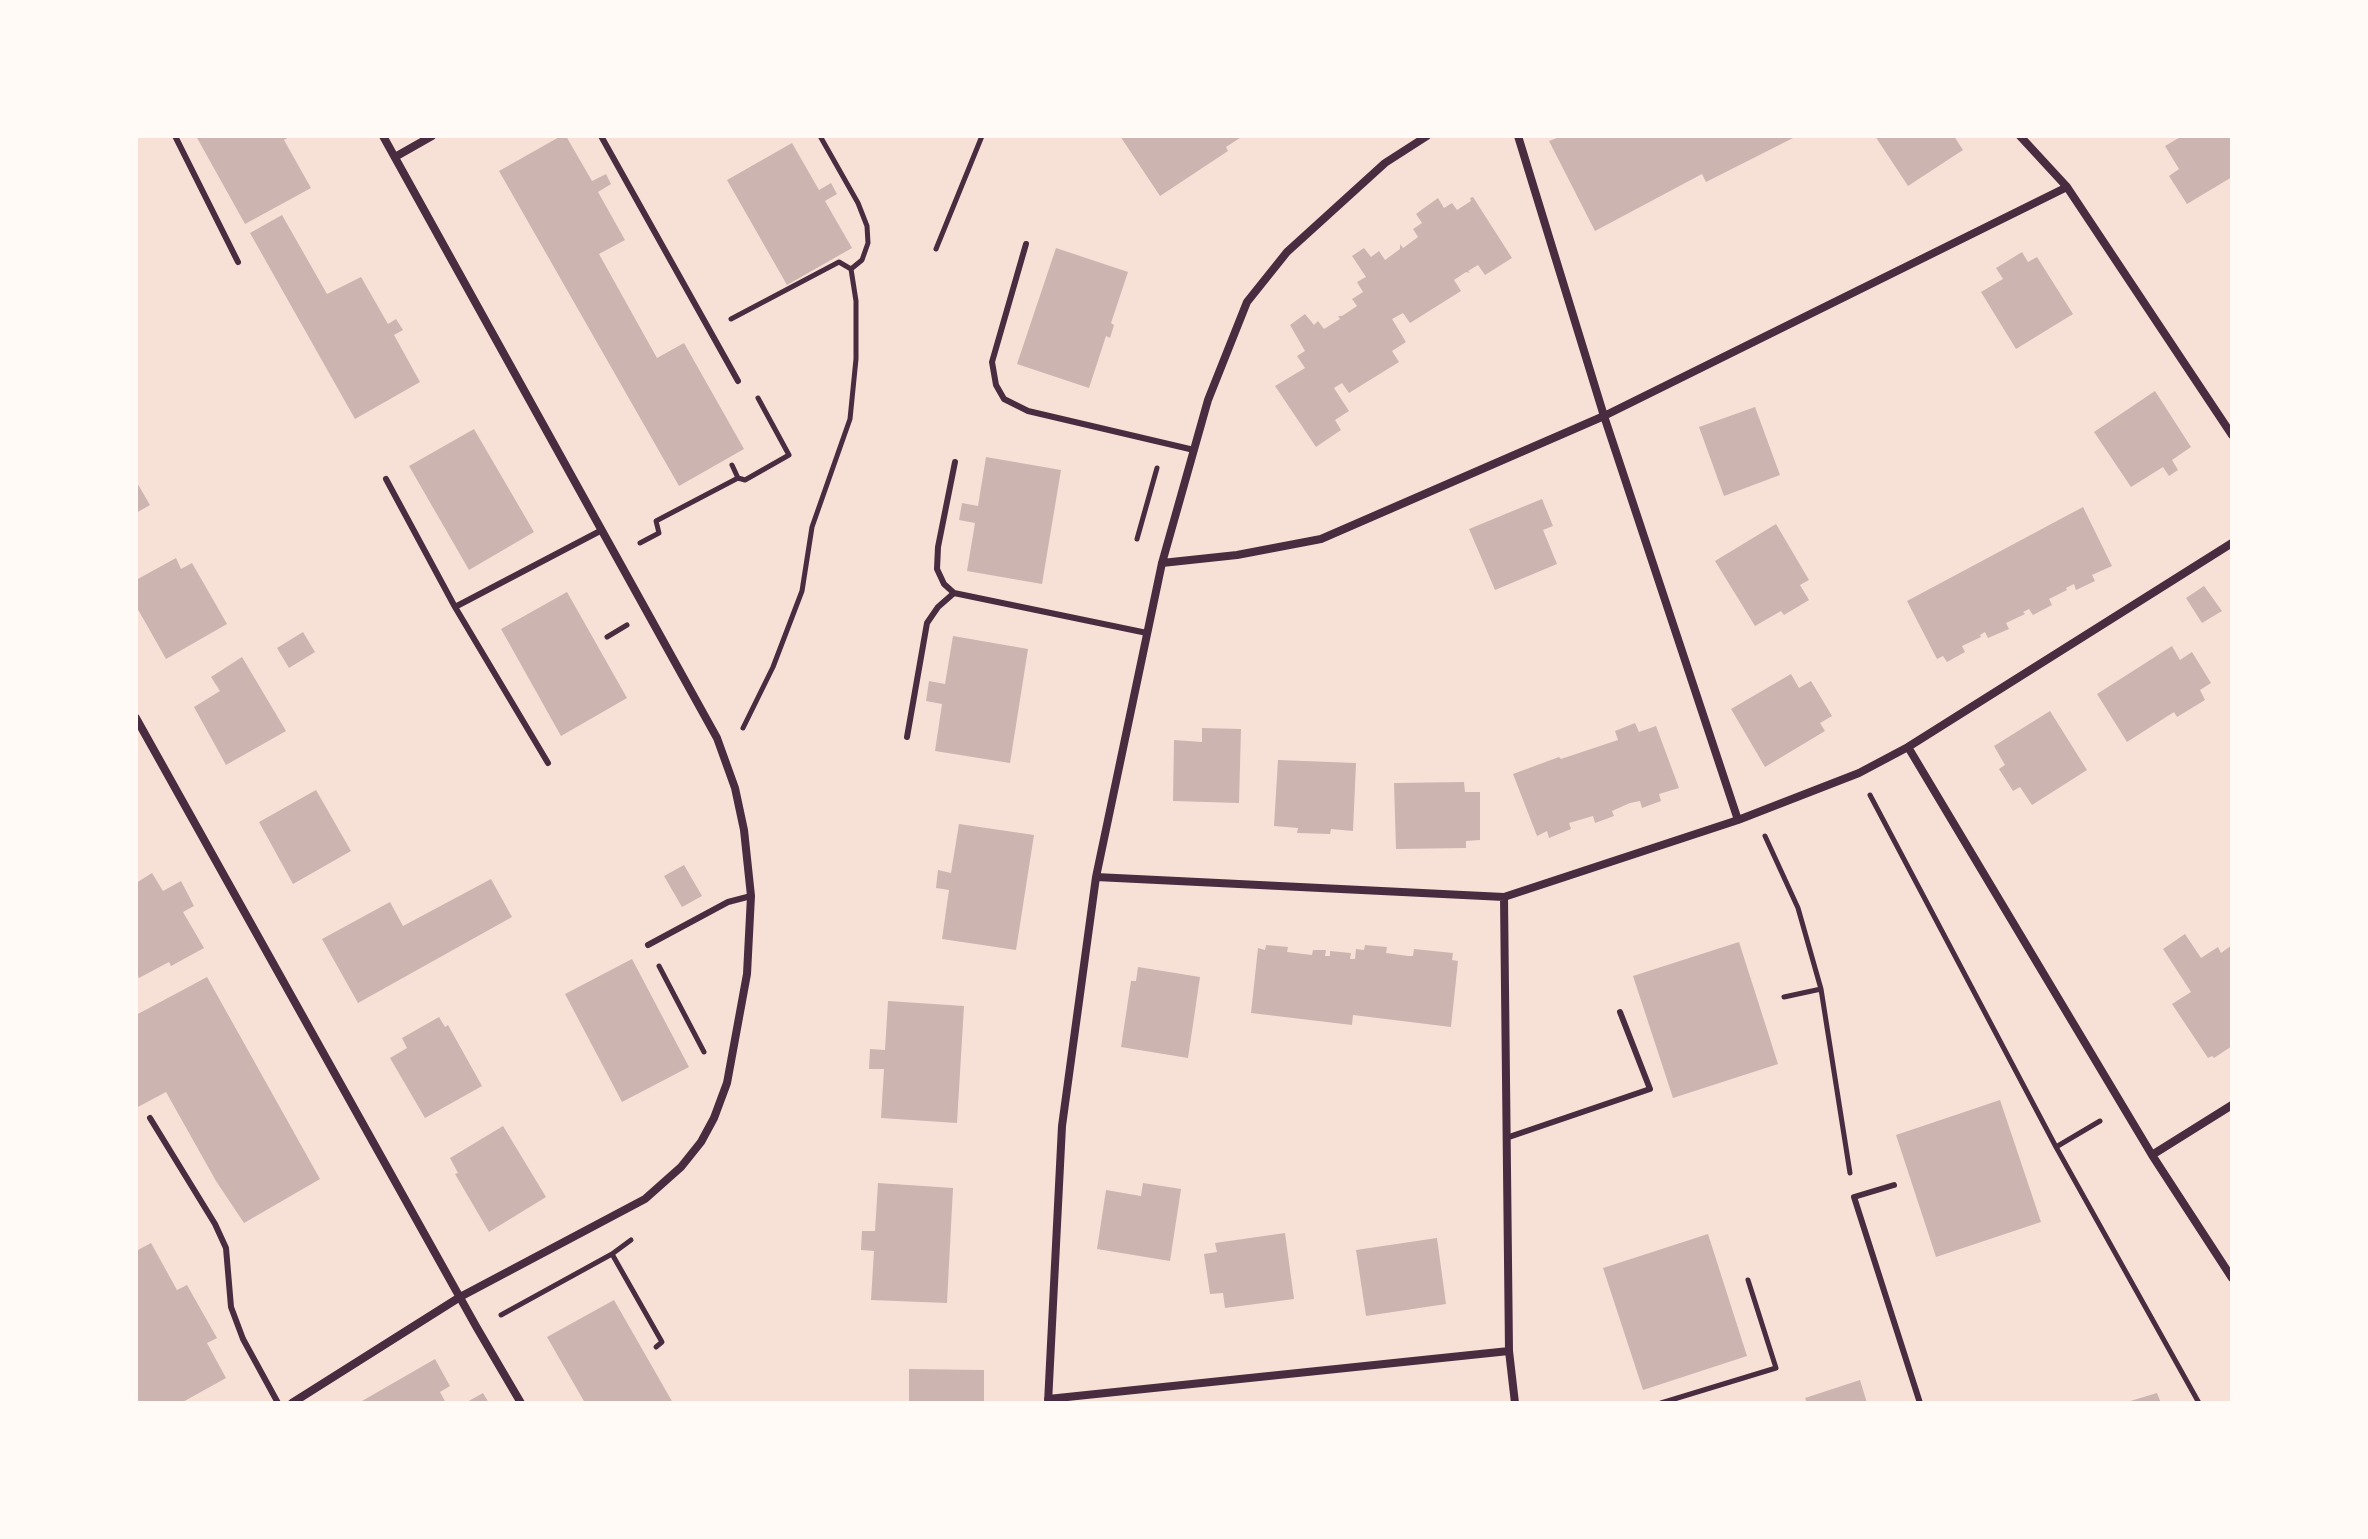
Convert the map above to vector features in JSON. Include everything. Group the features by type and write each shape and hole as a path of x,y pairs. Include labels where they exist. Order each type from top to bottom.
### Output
{"street":[{"path":"292,1403 460,1297 645,1199 681,1167 701,1142 727,1083 747,974 751,896 744,830 735,788 717,738 383,136"},
{"path":"395,157 432,136"},
{"path":"1427,136 1385,163 1287,252 1247,302 1208,400 1162,563 1096,877 1062,1126 1048,1401 1509,1351"},
{"path":"1518,136 1604,416 1738,820"},
{"path":"2020,136 2067,187 2232,435"},
{"path":"1162,563 1237,555 1321,539 1604,416 2067,187"},
{"path":"1096,877 1504,897 1738,820 1859,773 1908,747 2232,543"},
{"path":"136,718 521,1403"},
{"path":"1908,747 2152,1155 2232,1278"},
{"path":"1504,897 1509,1351 1515,1403"},
{"path":"2152,1155 2232,1105"}],"lane":[{"path":"175,136 238,262"},
{"path":"601,136 738,381"},
{"path":"1026,244 992,362 996,385 1004,399 1028,411 1194,450"},
{"path":"955,462 938,547 937,569 944,584 954,593 1147,633"},
{"path":"386,479 455,607 548,763"},
{"path":"455,607 602,530"},
{"path":"907,737 927,623 938,607 954,593"},
{"path":"648,945 728,902 751,896"},
{"path":"1506,1138 1650,1089 1620,1012"},
{"path":"150,1118 215,1224 226,1248 231,1307 243,1339 278,1403"},
{"path":"1894,1185 1854,1197 1920,1403"}],"path":[{"path":"820,136 858,203 867,226 868,243 862,260 851,269"},
{"path":"936,249 982,136"},
{"path":"709,331 839,262 851,269"},
{"path":"741,733 773,667 802,591 812,527 850,419 856,359 856,301 851,269"},
{"path":"639,544 659,533 656,521 738,478 745,480 789,455 749,382 738,381"},
{"path":"732,465 738,478"},
{"path":"607,637 629,623"},
{"path":"1859,773 2056,1147 2199,1403"},
{"path":"1755,814 1798,908 1821,989 1854,1197"},
{"path":"648,945 707,1057"},
{"path":"1784,997 1821,989"},
{"path":"2056,1147 2124,1106"},
{"path":"477,1328 612,1254 662,1342 656,1347"},
{"path":"1661,1403 1776,1368 1748,1280"}],"building":[{"path":"196,136 291,136 284,140 311,188 245,224"},
{"path":"566,136 592,181 606,174 611,184 598,192 625,240 599,254 657,358 684,343 744,449 679,486 499,171"},
{"path":"1120,136 1243,136 1226,147 1228,151 1160,196"},
{"path":"1562,136 1797,136 1706,182 1702,174 1595,231 1549,141"},
{"path":"1875,136 1954,136 1963,150 1908,186"},
{"path":"2182,136 2232,136 2232,177 2187,204 2169,176 2179,169 2165,146"},
{"path":"792,143 819,190 831,183 837,194 825,201 852,248 787,285 727,180"},
{"path":"1473,197 1512,258 1485,275 1478,265 1468,271 1470,273 1466,272 1454,280 1461,291 1410,323 1403,313 1392,319 1406,342 1392,351 1399,362 1349,393 1342,383 1334,388 1349,411 1335,420 1341,430 1316,447 1275,386 1305,368 1297,356 1305,351 1290,325 1305,314 1314,325 1318,321 1324,329 1340,319 1338,316 1357,306 1352,299 1363,292 1357,282 1366,277 1352,256 1364,248 1371,257 1379,251 1385,260 1400,249 1400,244 1403,248 1418,237 1413,229 1422,223 1416,214 1424,208 1438,198 1444,208 1452,203 1457,210"},
{"path":"282,215 327,294 361,277 388,324 396,319 403,330 394,335 420,382 355,419 250,233"},
{"path":"1056,248 1128,272 1111,323 1114,325 1110,338 1106,336 1089,388 1017,364"},
{"path":"2022,252 2028,262 2037,257 2073,314 2016,349 1981,292 2003,279 1996,268"},
{"path":"2155,391 2191,447 2172,460 2178,470 2169,476 2163,467 2131,487 2094,432"},
{"path":"1755,407 1780,475 1724,496 1699,427"},
{"path":"474,429 534,532 469,570 409,466"},
{"path":"986,457 1061,470 1042,584 967,571 975,523 959,520 962,503 978,506"},
{"path":"136,481 150,505 136,513"},
{"path":"1542,499 1553,526 1543,530 1557,564 1495,590 1469,529"},
{"path":"2083,507 2112,566 2092,575 2095,581 2076,590 2074,584 2066,588 2049,599 2052,605 2033,615 2029,609 2023,612 2025,614 2006,623 2009,629 1988,638 1985,632 1962,646 1965,652 1947,662 1943,656 1937,659 1907,601"},
{"path":"1776,524 1809,580 1800,585 1809,600 1784,615 1781,611 1755,626 1715,561"},
{"path":"176,558 181,569 192,563 227,624 166,659 136,606 136,580"},
{"path":"2204,586 2222,611 2202,623 2186,598"},
{"path":"567,592 627,698 561,736 501,629"},
{"path":"303,632 315,652 289,668 277,648"},
{"path":"953,636 1028,649 1010,763 935,751 942,704 926,701 929,681 945,684"},
{"path":"2172,646 2180,660 2192,652 2211,683 2200,690 2205,700 2177,717 2174,712 2127,742 2097,694"},
{"path":"242,657 286,731 226,765 194,707 220,691 211,677"},
{"path":"1791,674 1799,688 1811,681 1832,716 1820,723 1825,731 1765,767 1731,709"},
{"path":"2050,711 2087,770 2032,805 2020,787 2013,791 1999,769 2005,765 1994,746"},
{"path":"1635,723 1639,732 1656,726 1679,788 1659,794 1661,801 1642,808 1640,801 1630,803 1612,811 1614,816 1595,823 1593,816 1569,823 1571,829 1549,838 1547,831 1537,836 1513,774 1618,740 1615,731"},
{"path":"1202,728 1241,729 1239,803 1173,801 1174,740 1202,742"},
{"path":"1278,760 1356,763 1353,831 1331,829 1330,834 1297,833 1298,828 1274,826"},
{"path":"1464,782 1465,792 1480,792 1480,840 1466,841 1466,848 1396,849 1394,783"},
{"path":"316,790 351,851 293,884 259,822"},
{"path":"959,824 1034,835 1016,950 942,939 949,890 936,888 938,870 951,873"},
{"path":"684,865 702,896 682,907 664,876"},
{"path":"152,873 163,891 181,881 194,906 183,912 204,948 171,966 169,962 139,978 136,972 136,883"},
{"path":"491,879 512,917 358,1003 322,939 390,902 403,926"},
{"path":"2185,934 2201,958 2218,947 2221,953 2232,945 2232,1046 2214,1058 2208,1058 2172,1004 2191,992 2163,949"},
{"path":"1739,942 1778,1064 1673,1098 1633,976"},
{"path":"1266,945 1288,947 1287,952 1312,955 1313,950 1326,950 1325,956 1330,956 1330,951 1351,953 1350,959 1355,959 1356,949 1364,950 1365,945 1387,947 1386,953 1408,956 1413,956 1414,949 1453,953 1452,960 1458,961 1451,1027 1353,1015 1352,1025 1251,1013 1258,948 1265,950"},
{"path":"632,959 689,1067 622,1102 565,994"},
{"path":"1138,967 1200,977 1188,1058 1121,1047 1131,981 1136,981"},
{"path":"207,977 320,1179 244,1223 216,1181 166,1092 136,1108 136,1015"},
{"path":"888,1001 964,1006 957,1123 881,1118 884,1069 869,1069 870,1049 885,1050"},
{"path":"439,1017 445,1027 448,1025 482,1086 425,1118 390,1058 407,1048 402,1038"},
{"path":"2000,1100 2041,1222 1936,1257 1896,1135"},
{"path":"503,1126 546,1197 489,1232 455,1174 458,1173 450,1158"},
{"path":"878,1183 953,1188 947,1303 871,1300 874,1251 861,1250 862,1231 875,1231"},
{"path":"1143,1183 1181,1189 1170,1261 1097,1249 1106,1190 1141,1196"},
{"path":"1285,1233 1294,1299 1225,1308 1223,1293 1210,1294 1204,1254 1217,1252 1215,1243"},
{"path":"1708,1234 1747,1356 1643,1390 1603,1268"},
{"path":"1437,1238 1446,1304 1366,1316 1356,1250"},
{"path":"151,1243 177,1290 187,1285 217,1338 207,1343 226,1378 181,1403 136,1403 136,1251"},
{"path":"614,1300 673,1403 585,1403 547,1337"},
{"path":"435,1359 450,1386 440,1392 446,1403 363,1403 362,1401"},
{"path":"909,1369 984,1370 984,1403 909,1403"},
{"path":"1860,1380 1867,1403 1807,1403 1805,1398"},
{"path":"483,1393 489,1403 465,1403"},
{"path":"2157,1393 2161,1403 2127,1403 2127,1402"}]}
